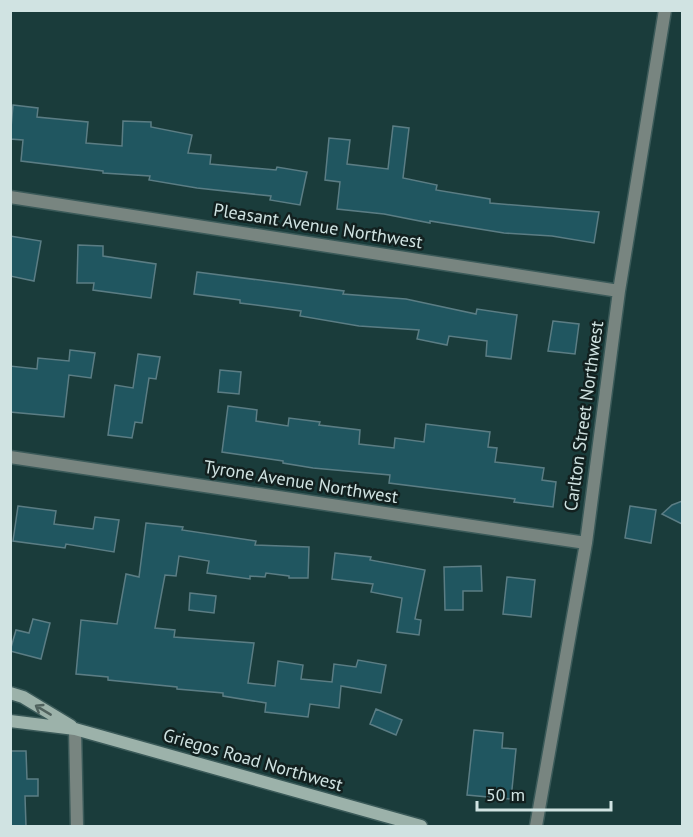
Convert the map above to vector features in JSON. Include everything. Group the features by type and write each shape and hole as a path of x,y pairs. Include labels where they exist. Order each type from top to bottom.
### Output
{"main road":[{"name":"Griegos Road Northwest","path":"10,693 23,697 75,729"},
{"name":"Griegos Road Northwest","path":"10,721 75,729 421,826"}],"street":[{"name":"Carlton Street Northwest","path":"536,826 586,543 619,291 665,10"},
{"name":"Pleasant Avenue Northwest","path":"10,197 619,291"},
{"name":"Tyrone Avenue Northwest","path":"10,457 586,543"},
{"path":"75,729 77,826"}],"building":[{"path":"13,105 38,108 37,117 88,122 86,143 122,146 123,121 151,122 151,127 192,135 188,153 211,155 210,164 276,170 277,167 307,172 300,205 270,200 271,196 149,180 150,176 103,173 103,171 21,161 23,140 10,139"},
{"path":"393,126 409,128 403,178 437,185 436,190 490,199 490,203 599,212 594,243 552,236 504,233 337,209 340,182 325,180 329,138 350,140 347,164 388,169"},
{"path":"10,236 41,241 34,281 10,276"},
{"path":"78,245 103,246 103,256 156,264 151,298 93,290 94,283 77,283"},
{"path":"197,272 344,291 343,294 406,299 476,314 477,309 517,315 511,359 486,356 487,341 449,336 447,345 417,339 419,330 359,326 300,316 301,311 194,294"},
{"path":"553,321 579,324 575,354 548,351"},
{"path":"70,350 95,353 91,378 69,375 64,417 10,412 10,366 37,369 38,358 69,361"},
{"path":"138,354 160,357 156,379 149,378 142,423 135,422 132,438 108,435 115,385 133,388"},
{"path":"220,370 241,372 239,394 218,392"},
{"path":"228,406 257,410 256,421 288,426 289,418 320,422 319,425 360,430 359,444 394,448 395,438 424,442 426,424 490,432 488,447 497,448 495,462 544,468 542,480 556,482 553,507 514,502 515,499 389,483 390,475 313,468 222,452"},
{"path":"682,501 682,524 662,514 672,505"},
{"path":"18,506 56,511 54,524 93,529 95,517 119,520 114,552 66,544 65,548 13,541"},
{"path":"630,506 656,510 651,543 625,538"},
{"path":"146,523 183,527 182,530 256,541 255,545 309,547 308,578 289,578 289,576 266,573 265,577 250,576 250,579 207,573 209,561 179,556 176,576 165,575 155,628 175,630 174,637 254,643 248,683 275,686 278,661 303,665 301,679 332,682 334,664 356,667 358,660 386,665 381,693 341,686 339,708 310,704 308,717 265,712 266,703 223,696 223,693 177,689 177,687 108,680 108,677 76,674 81,620 117,624 126,574 139,577"},
{"path":"335,553 371,557 370,560 425,570 415,619 421,620 419,635 397,632 402,598 371,592 373,584 332,579"},
{"path":"481,566 482,591 463,591 463,610 445,610 444,567"},
{"path":"507,577 535,580 531,617 503,614"},
{"path":"190,593 216,596 214,613 189,610"},
{"path":"33,619 50,623 41,659 10,651 16,630 29,633"},
{"path":"376,709 402,720 396,735 370,724"},
{"path":"474,730 503,733 502,748 516,749 511,799 467,795"},
{"path":"10,751 26,751 27,779 38,779 38,796 25,796 26,826 10,826"}]}
